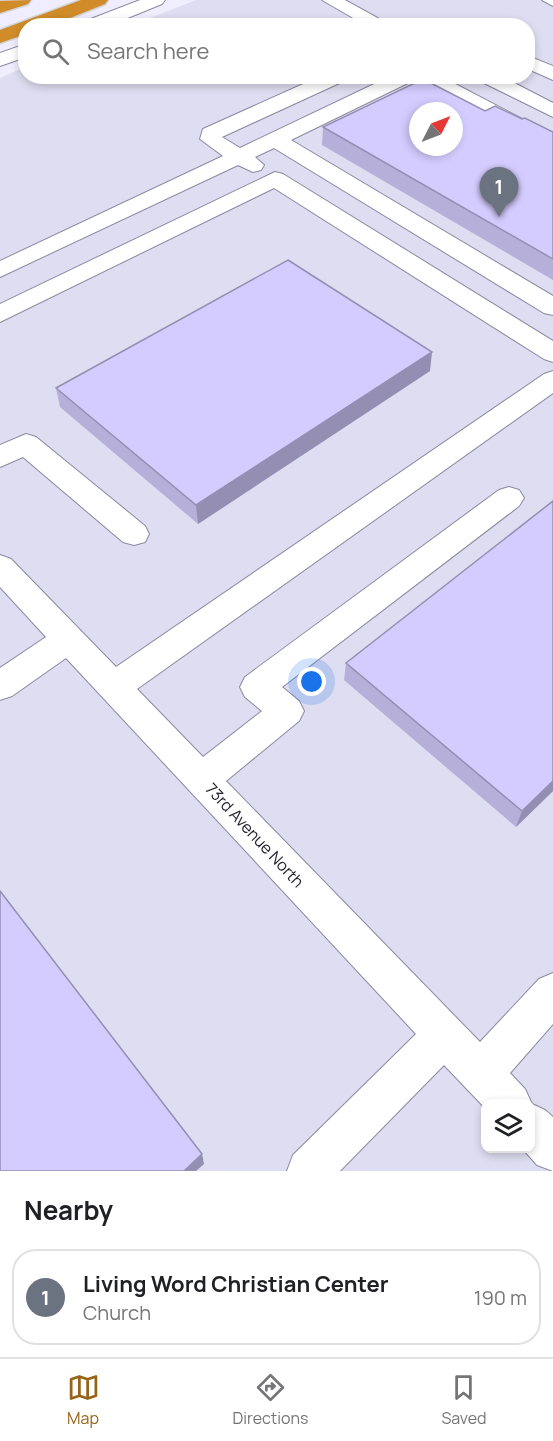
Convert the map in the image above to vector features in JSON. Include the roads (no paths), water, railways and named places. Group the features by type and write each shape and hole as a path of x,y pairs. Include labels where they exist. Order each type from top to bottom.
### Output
{"highway":[{"path":"0,8 21,0"},
{"path":"52,18 98,0"},
{"path":"0,37 18,30"}],"street":[{"path":"110,18 156,0"},
{"path":"331,0 367,18"},
{"path":"0,60 18,54"},
{"path":"535,65 553,74"},
{"path":"322,84 211,135 212,139 553,352"},
{"path":"0,270 392,84"},
{"path":"439,84 553,143"},
{"path":"501,84 553,111"},
{"path":"276,140 553,307"},
{"path":"0,314 274,179"},
{"path":"114,687 553,380"},
{"path":"0,457 26,444 134,534"},
{"path":"202,779 287,711 257,687 509,498"},
{"name":"73rd Avenue North","path":"0,567 505,1099"},
{"path":"0,686 69,639"},
{"path":"481,1073 553,993"},
{"path":"309,1171 445,1035"},
{"path":"535,1129 553,1149"}],"place":[{"name":"Living Word Christian Center","path":"499,217"}]}
